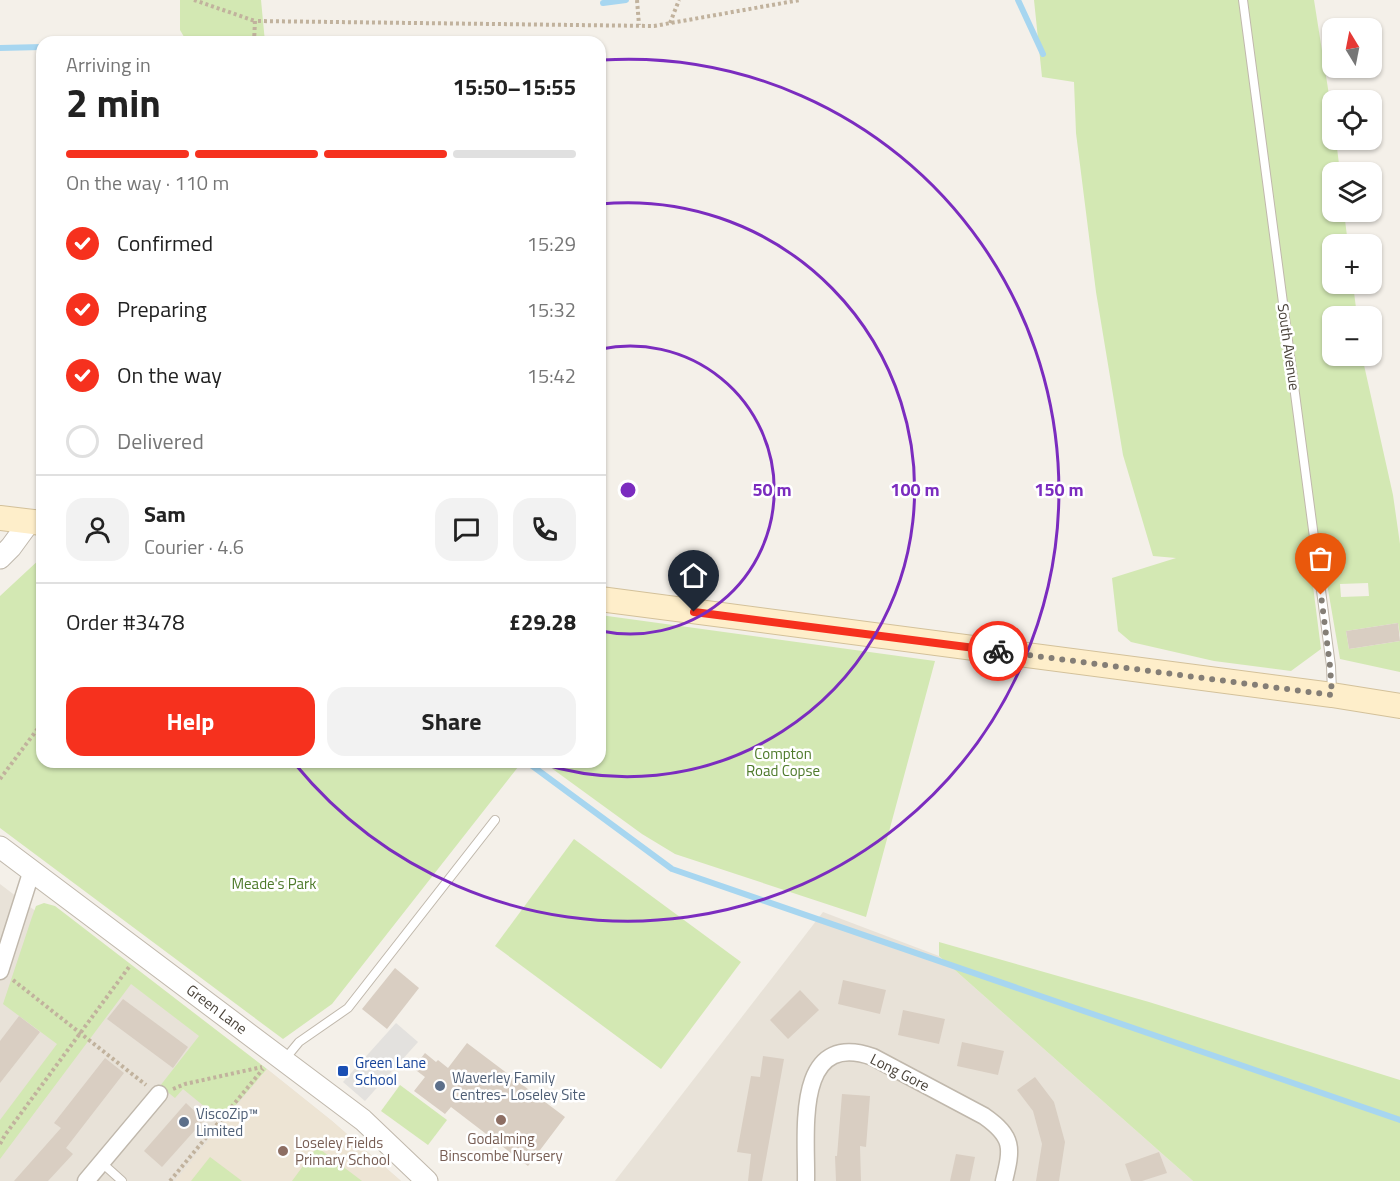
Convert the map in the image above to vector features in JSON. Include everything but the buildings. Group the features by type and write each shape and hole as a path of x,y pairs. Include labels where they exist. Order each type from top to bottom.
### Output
{"main road":[{"path":"0,518 36,522"},
{"path":"606,600 1332,695 1400,706"}],"street":[{"path":"0,558 36,522"},
{"name":"Green Lane","path":"0,847 363,1120 427,1181"},
{"path":"0,971 32,870"},
{"name":"Long Gore","path":"806,1181 807,1098 815,1073 824,1060 839,1052 857,1051 873,1057 998,1125 1007,1136 1011,1151 1004,1181"},
{"path":"86,1181 159,1095"}],"lane":[{"name":"South Avenue","path":"1243,0 1329,654 1332,695"},
{"path":"285,1060 299,1042 348,1008 495,820"},
{"path":"102,1163 122,1181"}],"path":[{"path":"194,0 255,21 654,26 800,0"},
{"path":"637,0 639,25"},
{"path":"669,23 679,0"},
{"path":"254,36 255,21"},
{"path":"0,779 36,731"},
{"path":"0,1144 140,952"},
{"path":"0,971 159,1095 185,1084 266,1066 170,1181"}],"shaded area":[{"path":"0,884 258,1080 267,1069 401,1181 0,1181"},
{"path":"823,912 939,956 1193,1181 615,1181"},
{"path":"396,1023 418,1042 365,1101 343,1082"},
{"name":"Loseley Fields Primary School","path":"267,1069 332,1121 401,1181 175,1181"}],"green space":[{"path":"180,0 261,0 264,36 184,36 180,30"},
{"path":"1034,0 1314,0 1322,51 1322,78 1326,78 1328,90 1322,90 1322,150 1337,150 1339,162 1322,162 1322,222 1345,222 1347,234 1322,234 1322,294 1354,294 1356,306 1322,306 1322,366 1364,366 1393,495 1400,544 1400,635 1398,623 1346,631 1349,649 1400,641 1400,672 1340,659 1325,572 1313,586 1321,649 1291,671 1214,661 1131,642 1118,631 1112,578 1176,558 1153,556 1123,455 1096,292 1076,133 1074,82 1042,77","holes":["1368,583 1369,596 1341,597 1340,584"]},
{"name":"Meade's Park","path":"36,563 36,768 517,768 332,1004 283,1039 0,828 0,596"},
{"name":"Compton Road Copse","path":"606,616 935,661 866,917 675,854 642,834 551,768 606,768"},
{"path":"574,839 741,962 661,1069 495,946"},
{"path":"44,903 55,906 267,1069 222,1121 183,1089 175,1098 160,1086 199,1036 131,984 0,1159 0,1120 57,1044 3,1004 36,906"},
{"path":"939,942 1149,1002 1400,1080 1400,1181 1193,1181 939,956"},
{"path":"400,1085 447,1120 428,1145 381,1111"},
{"path":"317,1147 362,1181 292,1181"},
{"path":"210,1157 242,1181 191,1181"}],"waterway":[{"path":"603,3 626,0"},
{"path":"1018,0 1043,54"},
{"path":"0,48 36,47"},
{"path":"535,768 672,869 1400,1120"}],"way so far":[{"path":"998,651 1332,695 1321,595"}],"place":[{"name":"Green Lane School","path":"343,1071"},
{"name":"Waverley Family Centres- Loseley Site","path":"440,1086"},
{"name":"Godalming Binscombe Nursery","path":"501,1120"},
{"name":"ViscoZip™ Limited","path":"184,1122"},
{"name":"Loseley Fields Primary School","path":"283,1151"}],"route":[{"path":"694,612 998,651"}]}
